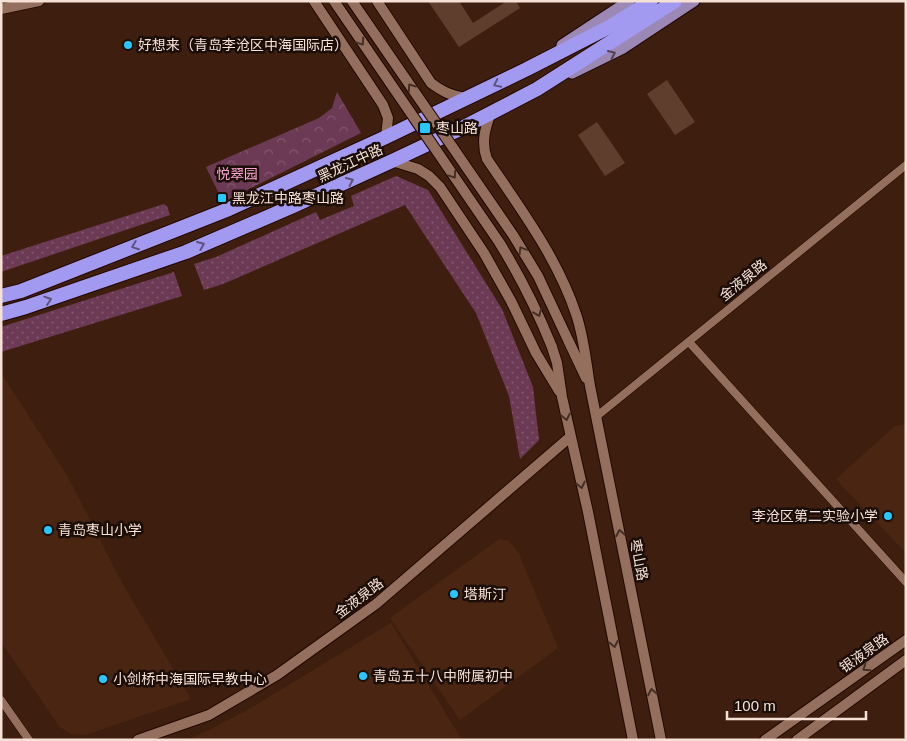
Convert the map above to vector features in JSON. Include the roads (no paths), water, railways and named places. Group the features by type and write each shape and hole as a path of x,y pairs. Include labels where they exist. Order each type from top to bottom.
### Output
{"highway":[{"path":"527,69 611,26 651,1"},
{"path":"536,90 675,1"},
{"name":"黑龙江中路","path":"1,296 21,291 228,210 467,99 527,69"},
{"name":"黑龙江中路","path":"1,314 186,252 392,161 536,90"}],"main road":[{"path":"1,9 38,1"},
{"path":"314,1 383,105 388,118 386,137"},
{"path":"334,1 499,242 530,296 552,347 557,363 570,437 588,512 633,740"},
{"name":"枣山路","path":"352,1 513,235 543,285 590,386"},
{"path":"377,1 431,83 452,96 467,99"},
{"name":"黑龙江中路","path":"527,69 630,1"},
{"name":"黑龙江中路","path":"536,90 623,48 694,1"},
{"name":"枣山路","path":"491,113 484,136 485,154 539,236 566,287 582,338 661,739"},
{"path":"392,161 418,169 429,176 440,187 484,253 511,300 536,353 562,396"},
{"name":"金液泉路","path":"138,740 209,715 278,675 376,604 570,437"},
{"name":"银液泉路","path":"765,740 906,640"},
{"path":"797,740 906,660"}],"street":[{"name":"金液泉路","path":"597,416 906,165"},
{"path":"689,342 906,582"},
{"path":"1,700 29,740"}],"place":[{"name":"好想来（青岛李沧区中海国际店）","path":"128,45"},
{"name":"枣山路","path":"425,128"},
{"name":"黑龙江中路枣山路","path":"222,198"},
{"name":"李沧区第二实验小学","path":"888,516"},
{"name":"青岛枣山小学","path":"48,530"},
{"name":"塔斯汀","path":"454,594"},
{"name":"青岛五十八中附属初中","path":"363,676"},
{"name":"小剑桥中海国际早教中心","path":"103,679"}],"park label":[{"name":"悦翠园","path":"237,174"}]}
